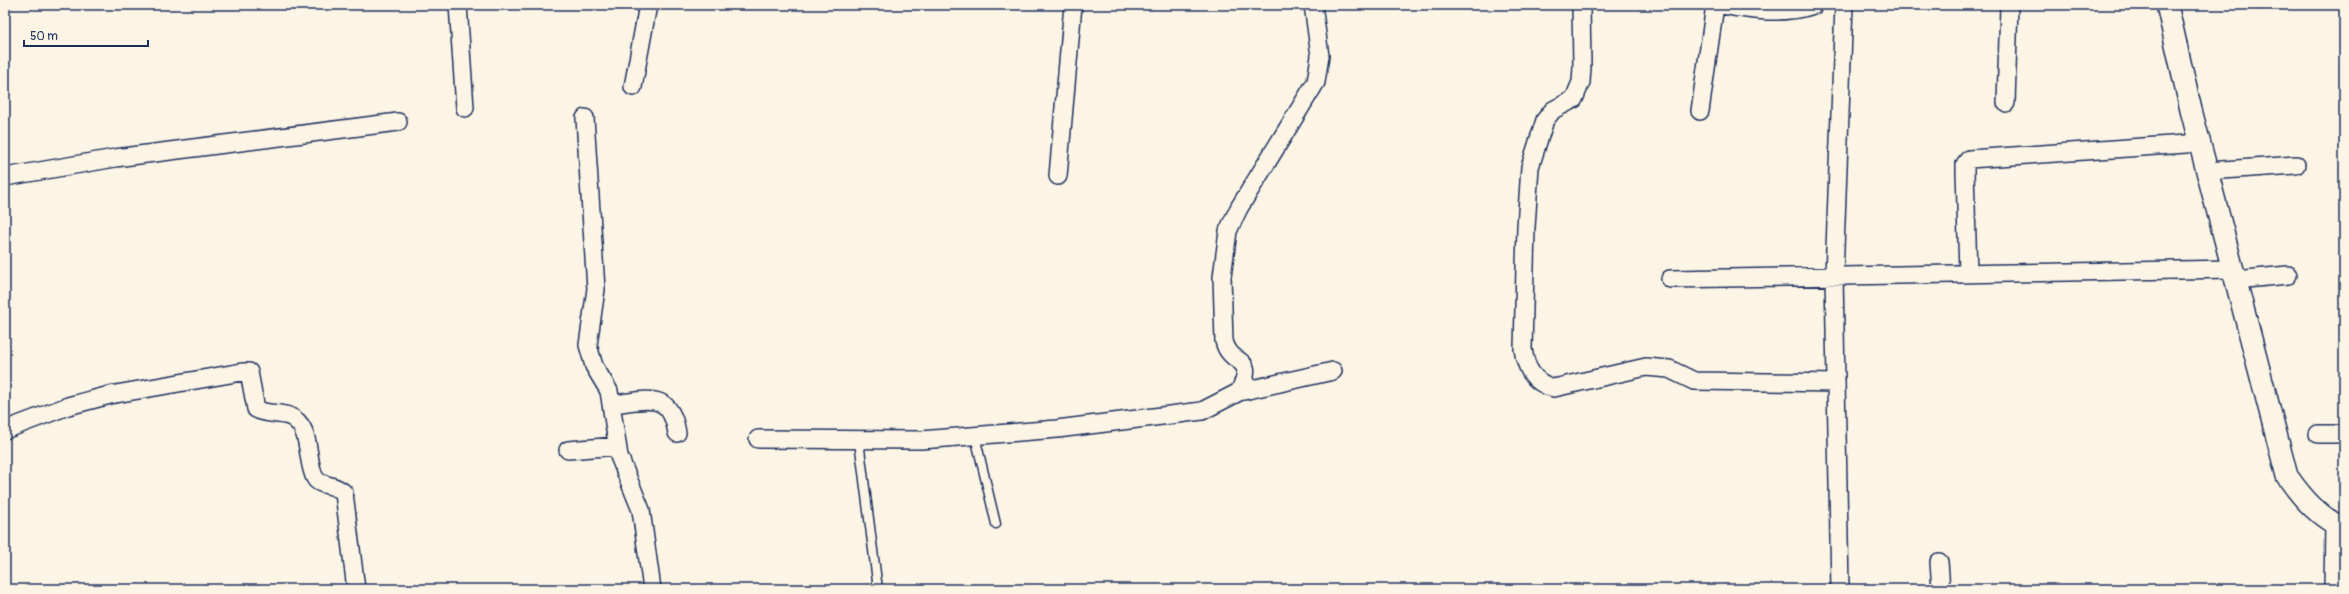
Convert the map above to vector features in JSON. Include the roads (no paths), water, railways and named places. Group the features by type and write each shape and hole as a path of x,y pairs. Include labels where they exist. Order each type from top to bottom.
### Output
{"street":[{"path":"458,5 464,108"},
{"path":"633,88 648,5"},
{"path":"1058,176 1074,5"},
{"path":"1239,392 1247,371 1242,362 1228,351 1224,341 1222,277 1224,250 1228,231 1239,208 1316,82 1320,56 1313,5"},
{"path":"1581,5 1581,82 1574,100 1553,110 1545,120 1528,183 1523,348 1529,371 1545,386 1554,388 1646,367 1669,369 1694,381 1836,383"},
{"path":"1700,111 1715,5"},
{"path":"1722,5 1761,11 1784,10 1814,5"},
{"path":"1840,589 1834,276 1844,5"},
{"path":"2006,103 2009,5"},
{"path":"2162,5 2167,5 2207,171 2286,476 2303,500 2314,510 2339,526 2333,589"},
{"path":"585,118 596,281 588,345 594,366 609,391 617,446 640,510 652,589"},
{"path":"5,177 115,158 398,122"},
{"path":"1968,274 1965,164 1969,159 2200,143"},
{"path":"2207,171 2296,165"},
{"path":"1670,279 1968,274 2288,275"},
{"path":"758,439 859,441 975,436 1057,429 1202,411 1239,392 1333,371"},
{"path":"5,430 68,406 110,395 249,372 256,409 286,415 296,421 307,442 314,477 322,484 339,487 344,493 356,589"},
{"path":"611,404 650,401 663,403 672,412 677,433"},
{"path":"2318,434 2344,434"},
{"path":"568,450 617,446"},
{"path":"1939,562 1941,589"}],"lane":[{"path":"975,436 996,524"},
{"path":"859,441 878,589"}]}
